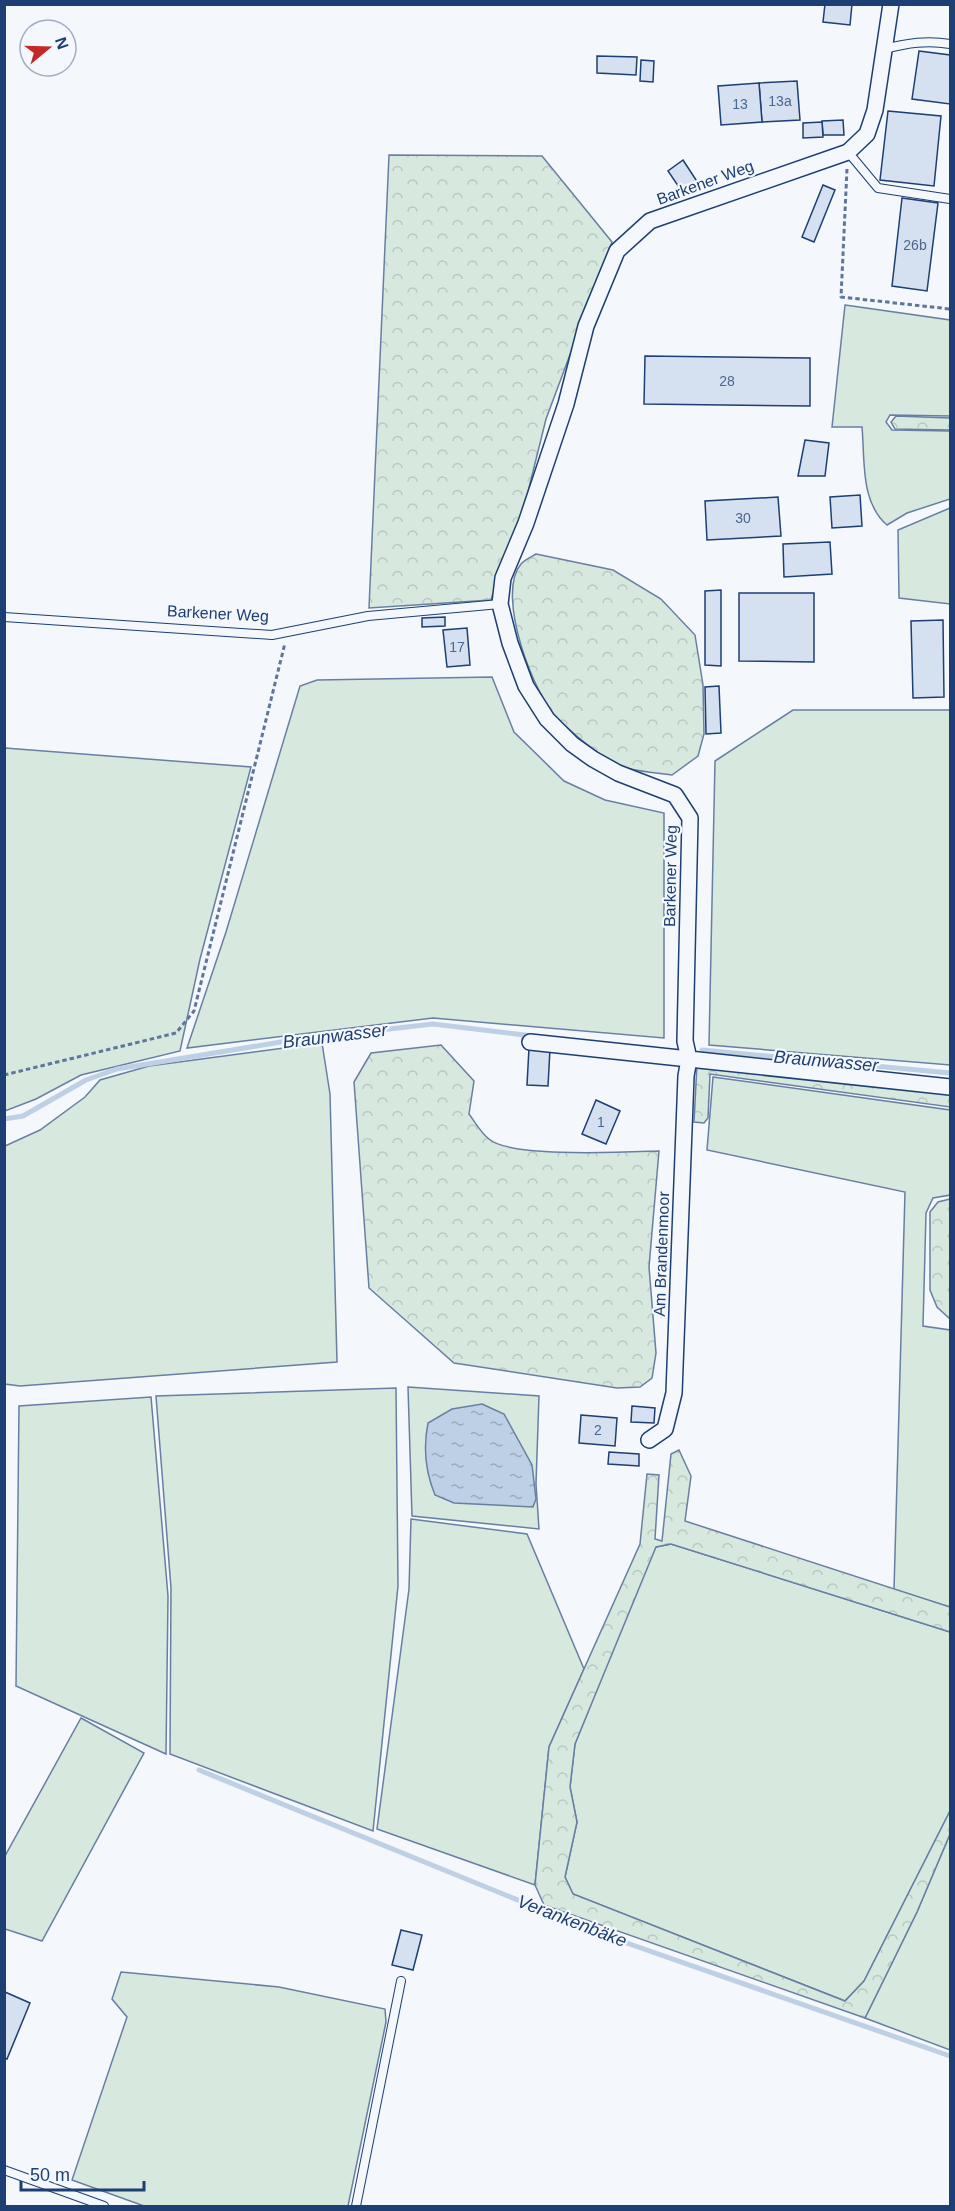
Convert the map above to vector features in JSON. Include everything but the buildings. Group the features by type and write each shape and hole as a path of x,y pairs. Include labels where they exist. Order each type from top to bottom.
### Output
{"street":[{"name":"Barkener Weg","path":"689,1059 686,1041 690,818 675,795 618,773 593,759 572,744 547,719 526,686 510,643 500,604 502,578 526,523 566,404 586,326 617,251 650,221 848,152 867,134 874,110 891,4"},
{"path":"530,1042 951,1087"},
{"name":"Am Brandenmoor","path":"650,1440 665,1429 675,1393 686,1076 689,1059"}],"lane":[{"path":"883,49 910,42 932,41 951,44"},
{"path":"848,152 878,188 951,199"},
{"name":"Barkener Weg","path":"4,617 273,635 368,616 500,604"},
{"path":"356,2206 401,1981"},
{"path":"4,2170 104,2206"}],"path":[{"path":"848,152 841,297 951,309"},
{"path":"4,1076 176,1034 194,1011 287,632"}],"green space":[{"path":"389,155 542,156 612,242 546,419 518,532 499,573 491,600 369,608"},
{"path":"845,305 950,320 950,416 890,415 886,422 892,430 950,431 950,499 907,513 887,525 878,515 868,492 862,427 832,427"},
{"path":"896,416 950,418 950,430 895,429 891,422"},
{"path":"950,508 950,604 899,598 898,530"},
{"path":"536,554 613,570 661,599 695,635 703,685 704,734 698,756 672,775 632,769 610,761 574,734 550,709 529,669 515,621 512,598 514,578 521,564"},
{"path":"492,677 514,732 564,781 605,800 664,813 664,1038 433,1018 187,1048 226,932 300,686 317,680"},
{"path":"793,710 950,710 950,1065 709,1045 715,761"},
{"path":"5,748 251,767 200,959 180,1051 81,1075 36,1099 5,1111"},
{"path":"322,1043 330,1094 337,1362 20,1386 5,1384 5,1146 40,1130 85,1097 100,1080 149,1066"},
{"path":"441,1045 474,1081 469,1114 486,1137 501,1145 520,1149 570,1152 659,1151 649,1267 656,1353 652,1378 640,1387 617,1388 454,1363 369,1288 354,1082 371,1053"},
{"path":"697,1064 950,1090 950,1107 710,1074 708,1118 704,1123 694,1122"},
{"path":"713,1077 950,1110 950,1195 933,1198 926,1213 923,1326 950,1330 950,1607 894,1590 905,1192 707,1150"},
{"path":"950,1199 950,1319 937,1307 930,1290 930,1212 938,1202"},
{"path":"408,1387 539,1396 536,1484 539,1529 412,1516"},
{"path":"396,1388 398,1586 373,1831 170,1754 171,1588 156,1396"},
{"path":"151,1397 168,1596 166,1754 16,1686 19,1406"},
{"path":"679,1450 691,1476 685,1521 950,1607 950,1632 671,1544 656,1547 575,1744 570,1787 577,1822 565,1877 573,1894 845,2001 864,1981 950,1811 950,1834 917,1912 865,2018 544,1905 535,1885 549,1747 640,1544 647,1474 659,1475 655,1539 662,1541 671,1454"},
{"path":"411,1519 527,1534 584,1669 549,1747 535,1885 377,1829 409,1589"},
{"path":"671,1544 950,1632 950,1811 864,1981 845,2001 573,1894 565,1877 577,1822 570,1787 575,1744 647,1563 656,1547"},
{"path":"81,1718 144,1753 42,1941 5,1929 5,1856"},
{"path":"950,1834 950,2050 865,2018 917,1912"},
{"path":"121,1972 279,1987 385,2009 386,2022 348,2206 144,2206 72,2180 127,2017 112,1999"}],"water":[{"path":"482,1404 504,1414 532,1465 536,1499 533,1507 454,1503 435,1495 426,1459 428,1423 452,1409"}],"waterway":[{"name":"Braunwasser","path":"4,1119 23,1116 86,1080 117,1069 293,1040 433,1024 533,1036"},
{"name":"Braunwasser","path":"702,1050 950,1073"},
{"name":"Verankenbäke","path":"199,1770 601,1934 950,2056"}]}
